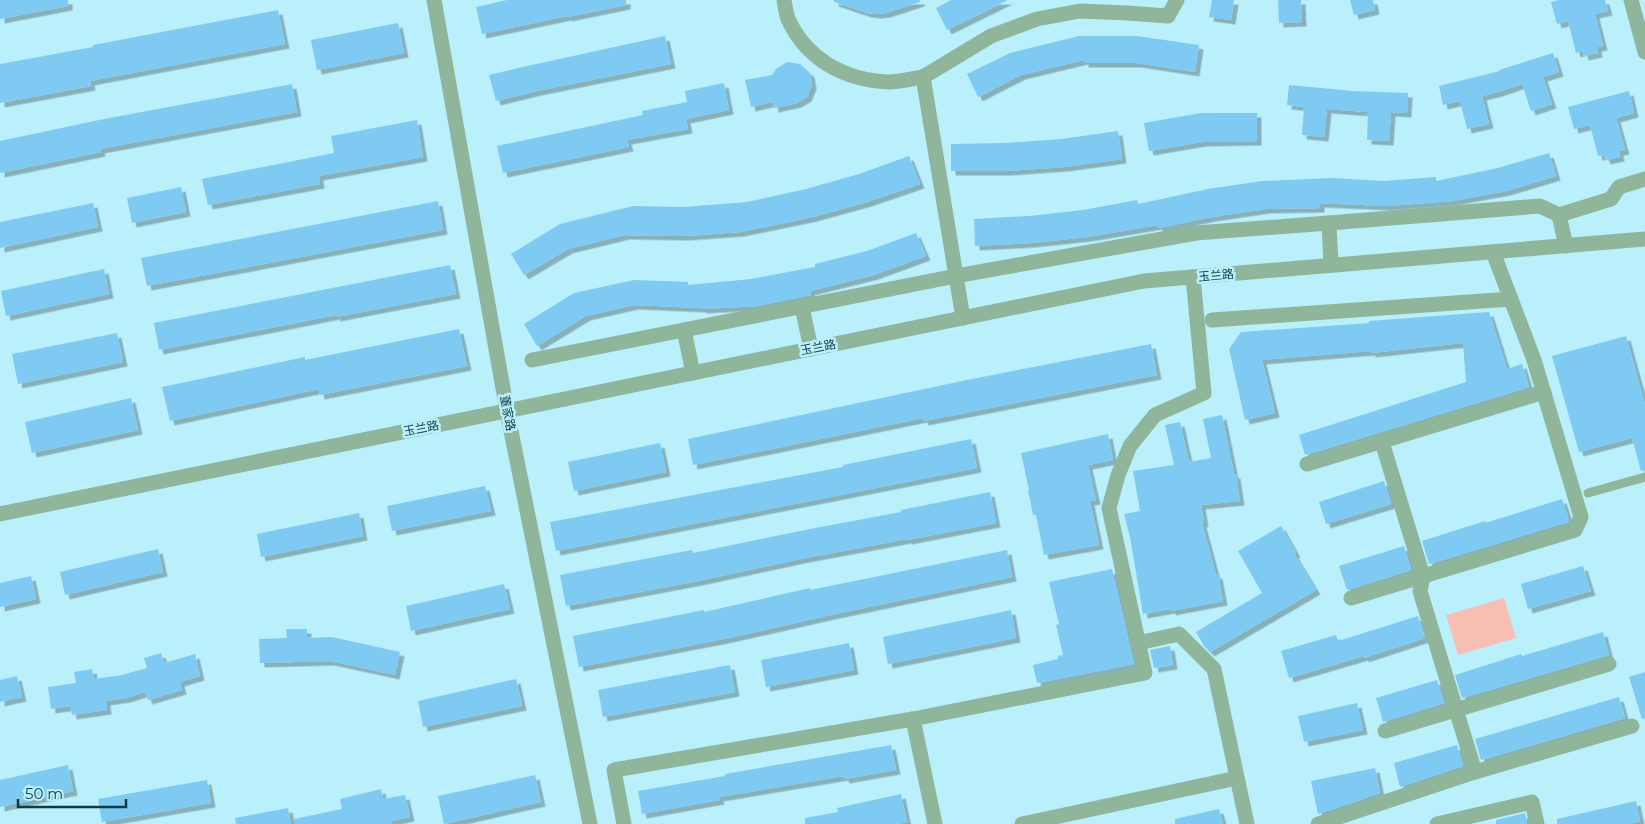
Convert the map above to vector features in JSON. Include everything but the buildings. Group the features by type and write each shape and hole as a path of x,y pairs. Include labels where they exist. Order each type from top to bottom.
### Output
{"street":[{"name":"董家路","path":"434,0 507,411 590,824"},
{"path":"784,0 788,18 803,44 826,65 854,77 889,82 923,77 991,36 1037,19 1080,11 1168,16 1177,0"},
{"path":"1631,0 1645,52"},
{"path":"923,77 963,318"},
{"path":"532,360 956,276 1196,232 1540,206 1559,215 1610,199 1619,187 1645,179"},
{"path":"1559,215 1566,246"},
{"path":"1328,223 1331,265"},
{"name":"玉兰路","path":"0,514 1144,281 1645,239"},
{"path":"1351,598 1575,530 1581,518 1534,360 1493,252"},
{"path":"624,824 614,770 913,718 1145,673 1109,508 1118,475 1130,446 1155,414 1204,393 1193,277"},
{"path":"1212,320 1511,299"},
{"path":"802,306 811,349"},
{"path":"684,330 693,373"},
{"path":"1308,464 1544,392"},
{"path":"1382,442 1423,576 1420,591 1475,772"},
{"path":"1138,643 1178,634 1214,669 1247,824"},
{"path":"1385,731 1609,664"},
{"path":"913,718 934,824"},
{"path":"1318,824 1475,772 1632,726"},
{"path":"1022,824 1237,778"},
{"path":"1437,824 1532,802 1537,824"}],"lane":[{"path":"1588,493 1645,477"}],"shaded area":[{"path":"1504,598 1516,638 1458,655 1446,615"}]}
